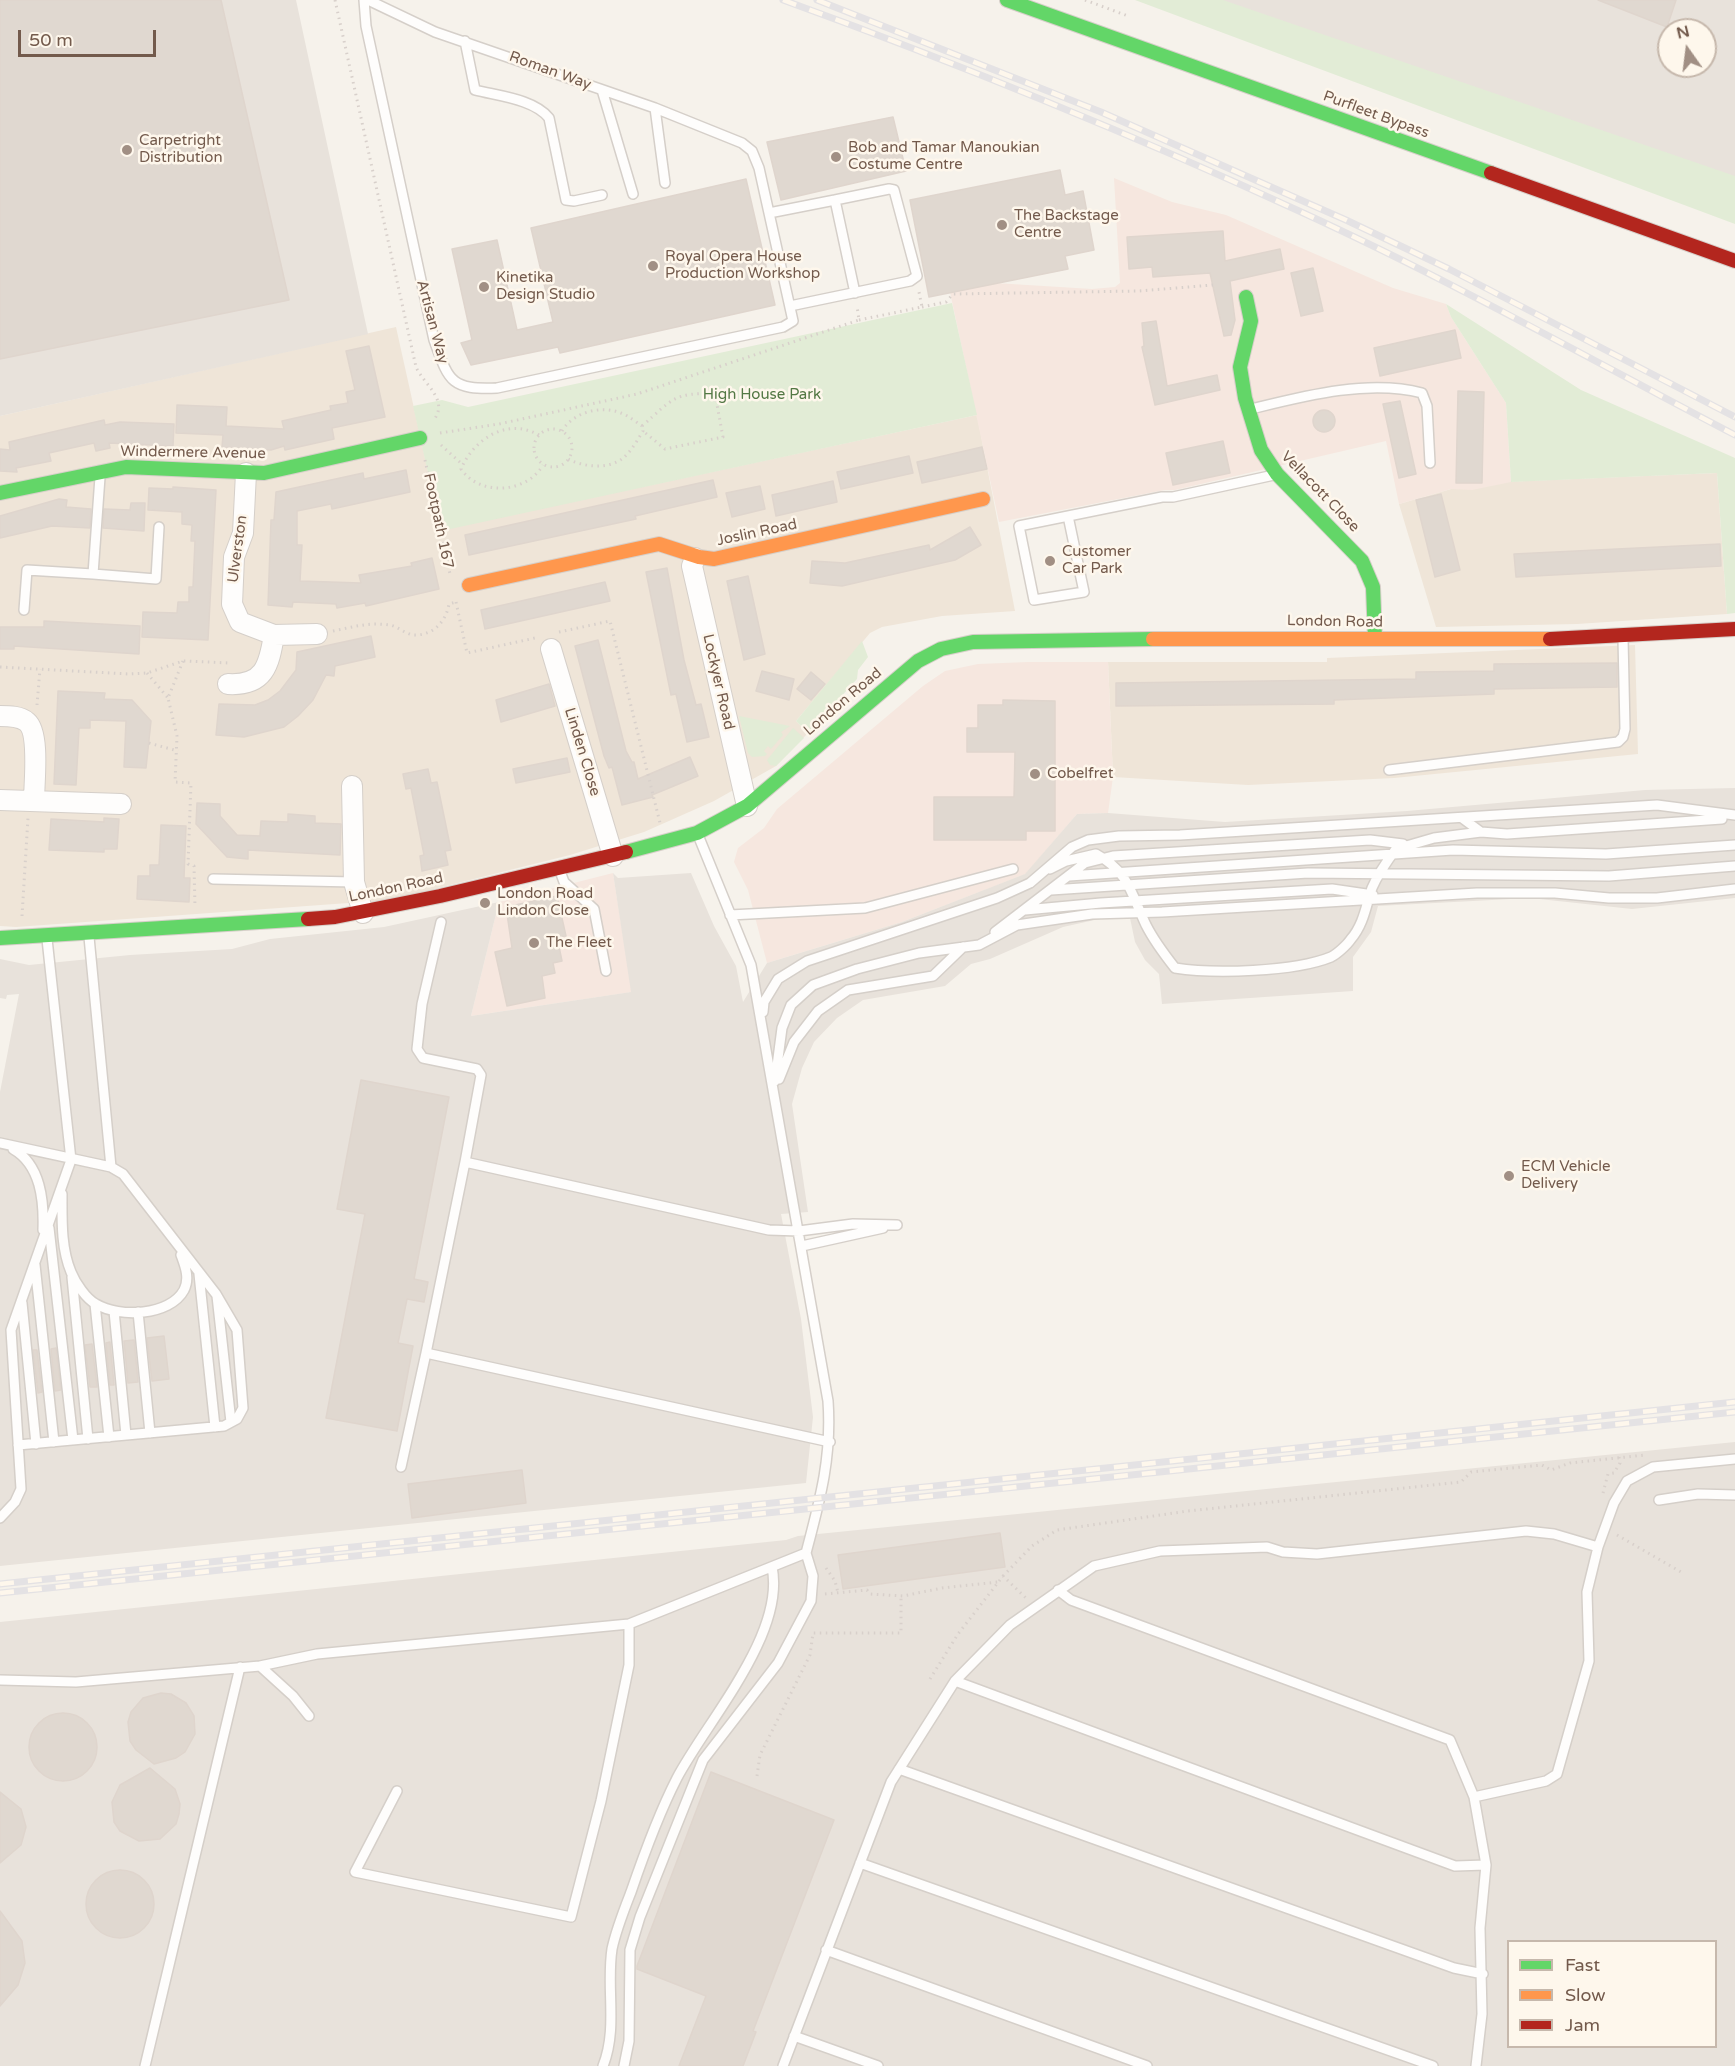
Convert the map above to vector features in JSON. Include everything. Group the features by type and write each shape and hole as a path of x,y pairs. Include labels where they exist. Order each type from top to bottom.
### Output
{"street":[{"name":"Purfleet Bypass","path":"1007,0 1735,261"},
{"name":"Vellacott Close","path":"1246,297 1251,327 1240,361 1249,410 1261,450 1277,474 1362,561 1373,587 1375,639"},
{"name":"Windermere Avenue","path":"0,493 126,467 264,473 427,437"},
{"name":"Ulverston","path":"246,473 243,533 234,557 232,604 240,622 274,635 317,634"},
{"name":"Joslin Road","path":"469,585 659,544 681,549 695,558 714,560 983,499"},
{"name":"Lockyer Road","path":"695,558 692,566 747,806"},
{"name":"London Road","path":"0,938 195,928 363,913 559,869 697,833 747,806 918,661 957,644 1099,639 1472,641 1623,636 1735,629"},
{"path":"228,684 246,684 259,676 267,666 274,635"},
{"name":"Linden Close","path":"551,649 613,856"},
{"path":"0,716 17,717 27,721 34,730 32,801"},
{"path":"352,786 354,882 363,913"},
{"path":"0,800 121,804"}],"lane":[{"name":"Artisan Way","path":"364,0 366,26 434,340 447,375 455,383 468,388 497,388 783,327 793,321 790,306"},
{"name":"Roman Way","path":"368,0 435,32 655,108 733,138 752,152 759,168 769,213"},
{"path":"465,41 476,90 537,108 549,118 566,200 574,201 602,195"},
{"path":"602,90 633,194"},
{"path":"655,108 665,183"},
{"path":"889,189 894,190 916,279 790,306 769,213 889,189"},
{"path":"834,200 855,293"},
{"path":"1249,410 1300,397 1355,390 1406,389 1422,393 1427,406 1430,463"},
{"path":"93,574 100,471"},
{"path":"1068,516 1084,592 1034,600 1019,526 1068,516 1277,474"},
{"path":"24,610 27,570 156,579 159,527"},
{"path":"1389,770 1618,742 1623,737 1625,729 1623,636"},
{"path":"762,1026 764,1002 778,979 807,961 997,898 1030,883 1072,846 1088,840 1119,836 1180,835 1657,805 1735,816"},
{"path":"1042,873 1066,861 1096,854 1104,858 1128,884 1161,950 1175,968 1203,973 1299,965 1332,957 1352,938 1366,913 1380,873 1396,849 1409,845 1434,838 1481,832 1507,834 1735,816"},
{"path":"1462,818 1481,832"},
{"path":"624,2066 629,2041 630,1950 640,1917 703,1760 778,1663 811,1601 813,1576 806,1553 826,1476 830,1442 828,1401 751,964 697,833"},
{"path":"979,945 1085,863 1104,858 1370,840 1453,850 1606,854 1735,844"},
{"path":"1069,876 1453,850"},
{"path":"1051,890 1308,873 1609,876 1735,866"},
{"path":"559,869 564,882 594,909 606,971"},
{"path":"730,915 865,908 1013,869"},
{"path":"213,879 354,882"},
{"path":"1024,910 1137,900 1332,889 1370,897"},
{"path":"774,1093 782,1028 791,1005 813,985 857,969 919,952 979,945 1017,925 1092,914 1370,897 1544,893 1609,898 1657,898 1735,889"},
{"path":"401,1467 481,1075 477,1069 423,1058 417,1049 422,1004 441,922"},
{"path":"88,934 111,1167"},
{"path":"0,1518 15,1502 21,1489 11,1330 71,1160 47,937"},
{"path":"774,1093 794,1042 818,1011 848,990 933,976 963,947"},
{"path":"3,1144 111,1167 134,1185 216,1294 237,1330 243,1408 231,1422 215,1427 18,1445"},
{"path":"3,1144 20,1153 36,1175 44,1213 42,1241"},
{"path":"465,1162 769,1230 799,1232 853,1224 897,1225 802,1246"},
{"path":"63,1184 63,1230 71,1274 88,1439"},
{"path":"49,1223 73,1440"},
{"path":"71,1274 95,1304 114,1311 138,1312 176,1300 184,1291 187,1273 174,1239"},
{"path":"35,1262 54,1442"},
{"path":"199,1274 215,1427"},
{"path":"216,1294 231,1422"},
{"path":"22,1299 36,1444"},
{"path":"95,1304 109,1437"},
{"path":"114,1311 126,1435"},
{"path":"138,1312 150,1433"},
{"path":"426,1353 830,1442"},
{"path":"1474,1797 1546,1781 1557,1774 1589,1661 1587,1601 1598,1547 1614,1503 1627,1481 1653,1467 1735,1459"},
{"path":"1659,1500 1698,1494 1735,1495"},
{"path":"783,2066 891,1782 899,1769 955,1681 1010,1625 1094,1566 1160,1551 1267,1547 1283,1552 1317,1554 1526,1531 1564,1536 1598,1547"},
{"path":"0,1680 76,1682 260,1666 317,1654 629,1624 806,1553"},
{"path":"603,2066 611,2030 612,1949 628,1901 646,1848 677,1778 750,1662 775,1589 772,1567"},
{"path":"1058,1590 1071,1600 1447,1738 1456,1753 1474,1797 1486,1865 1480,1928 1483,1974 1482,2028 1476,2066"},
{"path":"397,1791 355,1872 571,1917 601,1801 629,1665 629,1624"},
{"path":"260,1666 293,1696 309,1716"},
{"path":"145,2066 240,1667"},
{"path":"955,1681 1455,1866 1486,1865"},
{"path":"899,1769 1436,1961 1483,1974"},
{"path":"860,1863 1433,2066"},
{"path":"826,1950 1147,2066"},
{"path":"794,2036 878,2066"}],"path":[{"path":"335,0 416,367 440,404 440,413 433,421 432,427"},
{"path":"916,279 922,307"},
{"path":"427,437 500,426 637,394 859,320 946,302 953,294 1139,291 1213,285"},
{"path":"855,293 859,320"},
{"path":"562,431 566,424 591,410 620,412 642,426 644,431 665,449 723,437 715,394 690,393 676,396 642,426"},
{"path":"590,404 591,410"},
{"path":"539,435 534,451 543,465 557,467 568,459 572,447 571,441 562,431 554,429 539,435 500,426 474,445 463,465 463,472 476,480 501,489 521,485 539,472 543,465"},
{"path":"568,459 578,464 595,467 615,462 624,458 644,431"},
{"name":"Footpath 167","path":"427,437 453,589 469,585"},
{"path":"436,440 463,465"},
{"path":"317,634 368,624 391,625 414,635 433,631 447,617 449,604 456,602"},
{"path":"168,698 183,661"},
{"path":"0,667 147,673 183,661 233,664"},
{"path":"27,721 39,702 40,669"},
{"path":"147,673 168,698 172,707 178,751 175,782 191,783 188,864 194,866 195,928"},
{"path":"149,743 178,751"},
{"path":"21,938 32,801"},
{"path":"930,1679 958,1634 1003,1576 1045,1536 1072,1527 1188,1511 1461,1482 1471,1472 1542,1465 1551,1470 1570,1462 1654,1454"},
{"path":"822,1560 835,1581 838,1593"},
{"path":"1003,1576 1027,1599 1029,1611"},
{"path":"844,1592 867,1590 870,1594 901,1596 942,1588 998,1582"},
{"path":"757,1776 760,1755 810,1655 813,1632 901,1633 901,1596"}],"shaded area":[{"name":"Carpetright Distribution","path":"0,0 296,0 368,334 0,416"},
{"path":"1188,0 1735,0 1735,194"},
{"path":"1114,178 1172,202 1226,215 1393,288 1446,304 1451,317 1506,403 1511,482 1472,490 1451,489 1399,504 1386,441 1175,490 999,522 950,292 995,283 1092,289 1115,287 1120,283"},
{"path":"396,327 441,530 977,415 1015,611 942,616 882,627 870,633 796,721 808,733 776,766 714,801 644,832 570,855 390,900 16,927 0,926 0,416"},
{"path":"1717,473 1727,614 1577,624 1436,627 1399,504 1451,489 1472,489 1503,482"},
{"path":"1635,645 1638,754 1394,778 1248,785 1113,777 1108,662 1327,662 1327,658"},
{"path":"1108,662 1113,777 1108,813 1077,814 1026,874 902,922 767,963 748,890 734,862 738,848 764,828 777,809 923,686 945,671 978,664"},
{"path":"1735,788 1735,898 1632,909 1530,898 1378,906 1371,932 1353,957 1353,991 1162,1004 1159,974 1145,960 1135,942 1130,918 1099,919 1063,927 990,959 971,964 945,986 863,1000 837,1018 814,1042 802,1068 792,1104 808,1212 781,1214 801,1319 813,1417 806,1483 0,1566 0,1092 19,994 7,995 6,999 0,998 0,959 29,965 130,955 232,949 270,939 384,927 499,902 471,1016 631,992 613,873 618,878 691,873 714,926 736,966 743,1002 767,963 902,922 1025,874 1077,814 1108,813 1225,822 1407,811 1645,790"},
{"path":"613,873 632,992 471,1016 499,902"},
{"path":"1735,1442 1735,2066 0,2066 0,1622 786,1540 798,1536"}],"green space":[{"path":"1135,0 1223,0 1735,176 1735,224"},
{"name":"High House Park","path":"952,303 977,415 441,531 413,406 442,400 468,407"},
{"path":"1446,304 1581,390 1735,458 1735,613 1727,614 1717,473 1511,482 1506,403 1451,317"},
{"path":"862,641 868,657 858,670 857,679 808,733 796,721"},
{"path":"739,716 790,726 781,732 783,735 771,749 768,746 764,751 767,754 765,756 752,757 748,753"},
{"path":"793,728 804,738 776,766 770,765 767,760"}],"building":[{"name":"Carpetright Distribution","path":"0,0 221,0 289,300 0,359"},
{"path":"1598,0 1676,0 1670,18 1657,18 1657,23"},
{"name":"Bob and Tamar Manoukian Costume Centre","path":"893,117 906,171 781,200 767,142"},
{"name":"The Backstage Centre","path":"1060,170 1065,195 1083,191 1094,250 1065,256 1068,269 929,297 910,200"},
{"name":"Royal Opera House Production Workshop","path":"746,179 775,305 560,353 558,347 471,365 461,343 472,340 452,249 497,240 517,330 553,322 531,228"},
{"path":"1223,231 1225,261 1280,249 1284,269 1230,281 1235,320 1231,335 1224,336 1210,273 1153,277 1152,267 1129,269 1127,237"},
{"path":"1313,268 1323,311 1301,316 1291,273"},
{"path":"1156,321 1167,386 1217,375 1220,390 1155,405 1142,347 1144,346 1142,323"},
{"path":"1455,330 1461,358 1380,376 1374,348"},
{"path":"369,346 385,417 332,428 334,439 285,450 284,446 271,450 222,447 223,435 176,433 177,405 227,407 226,426 284,429 282,421 331,410 330,406 348,403 346,392 355,390 346,351"},
{"path":"1458,391 1484,392 1482,483 1456,483"},
{"path":"1400,401 1416,474 1399,478 1383,404"},
{"path":"1320,410 1328,410 1335,417 1335,425 1328,432 1320,432 1313,425 1313,417"},
{"path":"104,420 105,425 120,422 174,424 173,446 109,443 110,448 96,451 94,443 49,453 51,461 16,468 17,472 0,471 0,449 10,450 9,442"},
{"path":"1223,441 1230,473 1173,485 1166,453"},
{"path":"982,447 987,469 922,483 917,462"},
{"path":"909,456 913,473 841,489 837,472"},
{"path":"406,470 410,492 332,509 331,504 297,511 297,545 302,545 300,581 361,583 359,575 412,566 411,563 432,558 439,589 366,606 365,603 337,608 336,604 293,602 292,607 268,605 271,520 274,520 276,492 363,473 364,479"},
{"path":"713,480 717,497 635,516 636,519 469,555 465,535"},
{"path":"833,481 837,502 776,516 772,495"},
{"path":"760,486 765,509 732,517 726,493"},
{"path":"173,487 216,490 208,640 142,637 143,612 177,613 178,602 189,602 189,587 193,587 195,541 191,541 192,525 182,524 182,512 148,510 149,488 173,489"},
{"path":"1441,494 1460,570 1435,577 1416,500"},
{"path":"59,499 67,500 66,507 91,509 90,528 52,526 0,538 0,516"},
{"path":"131,503 145,503 144,531 103,528 104,509 130,510"},
{"path":"970,527 981,545 955,560 842,586 810,583 812,561 845,563 929,545 930,550"},
{"path":"1720,544 1721,566 1516,577 1514,554"},
{"path":"667,568 684,660 696,705 701,704 709,737 687,742 676,694 671,695 646,572"},
{"path":"748,576 765,654 744,660 727,581"},
{"path":"605,582 610,601 485,629 481,610"},
{"path":"44,621 140,626 139,654 14,646 14,649 0,649 0,627 44,627"},
{"path":"371,636 375,657 335,666 334,676 326,675 313,700 284,727 244,737 216,735 219,704 255,705 268,700 280,691 296,670 297,652"},
{"path":"598,640 626,751 634,762 638,779 690,757 698,776 652,795 653,797 622,805 612,767 609,768 604,756 575,646"},
{"path":"1617,663 1617,687 1494,689 1494,694 1334,700 1334,704 1116,706 1116,683 1416,679 1416,672 1494,671 1494,664"},
{"path":"762,671 794,679 789,700 756,691"},
{"path":"811,672 825,684 811,700 797,689"},
{"path":"549,684 555,706 501,722 496,700"},
{"path":"58,691 105,693 104,699 132,700 151,721 146,768 124,767 126,721 90,720 90,728 79,728 76,785 54,784"},
{"name":"Cobelfret","path":"1003,700 1055,701 1055,831 1026,831 1026,840 934,840 934,797 1014,797 1015,752 967,752 967,728 978,728 978,705 1003,705"},
{"path":"567,758 570,772 516,783 513,769"},
{"path":"428,769 431,783 437,782 451,850 445,851 448,865 422,871 420,856 424,855 411,788 406,789 403,774"},
{"path":"197,803 220,804 220,816 237,835 260,836 261,821 288,822 288,814 315,816 315,823 341,824 340,855 248,850 248,859 227,857 196,824"},
{"path":"104,818 119,819 117,849 104,849 104,852 49,850 51,819 104,822"},
{"path":"161,825 186,826 184,878 190,878 189,902 137,899 138,876 150,876 150,865 159,865"},
{"name":"The Fleet","path":"557,896 566,936 557,937 562,961 553,963 555,973 542,976 545,998 507,1006 495,952 512,948 506,907"},
{"path":"361,1080 449,1097 414,1279 428,1282 424,1302 407,1299 398,1343 413,1346 397,1431 326,1418 365,1214 337,1209"},
{"path":"164,1336 169,1379 152,1381 147,1338"},
{"path":"134,1340 138,1382 128,1383 124,1341"},
{"path":"110,1342 114,1385 110,1385 106,1343"},
{"path":"92,1344 97,1387 90,1387 85,1345"},
{"path":"56,1348 61,1390 55,1391 51,1349"},
{"path":"33,1350 37,1350 42,1392 38,1393"},
{"path":"522,1470 526,1503 412,1518 408,1484"},
{"path":"1000,1533 1005,1567 843,1589 838,1555"},
{"path":"161,1693 171,1694 186,1703 194,1716 195,1734 185,1752 176,1758 154,1764 136,1750 130,1741 128,1722 131,1712 143,1698"},
{"path":"63,1713 76,1715 87,1723 95,1734 97,1747 95,1760 87,1771 76,1779 63,1781 50,1779 39,1771 31,1760 29,1747 31,1734 39,1723 50,1715"},
{"path":"150,1768 175,1789 180,1804 179,1814 176,1824 160,1839 139,1841 120,1831 114,1822 112,1802 120,1785"},
{"path":"711,1772 834,1820 753,2031 756,2032 743,2066 679,2066 706,1996 637,1969 637,1966"},
{"path":"0,1792 21,1809 26,1827 21,1845 0,1863"},
{"path":"120,1870 133,1873 144,1880 151,1891 154,1904 151,1917 144,1928 133,1935 120,1938 107,1935 96,1928 89,1917 86,1904 89,1891 96,1880 107,1873"},
{"path":"0,1911 22,1941 25,1963 18,1985 0,2006"}],"railway":[{"path":"783,0 1043,100 1299,211 1464,292 1735,435"},
{"path":"817,0 1101,112 1346,220 1449,269 1735,417"},
{"path":"0,1584 1735,1402"},
{"path":"0,1593 1735,1412"}],"traffic: fast":[{"path":"1007,0 1491,173"},
{"path":"1246,297 1251,321 1240,367 1245,398 1261,450 1277,474 1362,561 1373,587 1375,639"},
{"path":"0,493 126,467 264,473 420,438"},
{"path":"626,852 697,833 747,806 918,661 941,649 973,642 1153,639"},
{"path":"0,938 308,919"}],"traffic: slow":[{"path":"469,585 659,544 699,557 714,559 983,499"},
{"path":"1153,639 1550,639"}],"traffic: jam":[{"path":"1491,173 1735,261"},
{"path":"1550,639 1735,629"},
{"path":"308,919 335,917 440,896 626,852"}],"place":[{"name":"Carpetright Distribution","path":"127,150"},
{"name":"Bob and Tamar Manoukian Costume Centre","path":"836,157"},
{"name":"The Backstage Centre","path":"1002,225"},
{"name":"Royal Opera House Production Workshop","path":"653,266"},
{"name":"Kinetika Design Studio","path":"484,287"},
{"name":"Customer Car Park","path":"1050,561"},
{"name":"Cobelfret","path":"1035,774"},
{"name":"London Road Lindon Close","path":"485,903"},
{"name":"The Fleet","path":"534,943"},
{"name":"ECM Vehicle Delivery","path":"1509,1176"}]}
